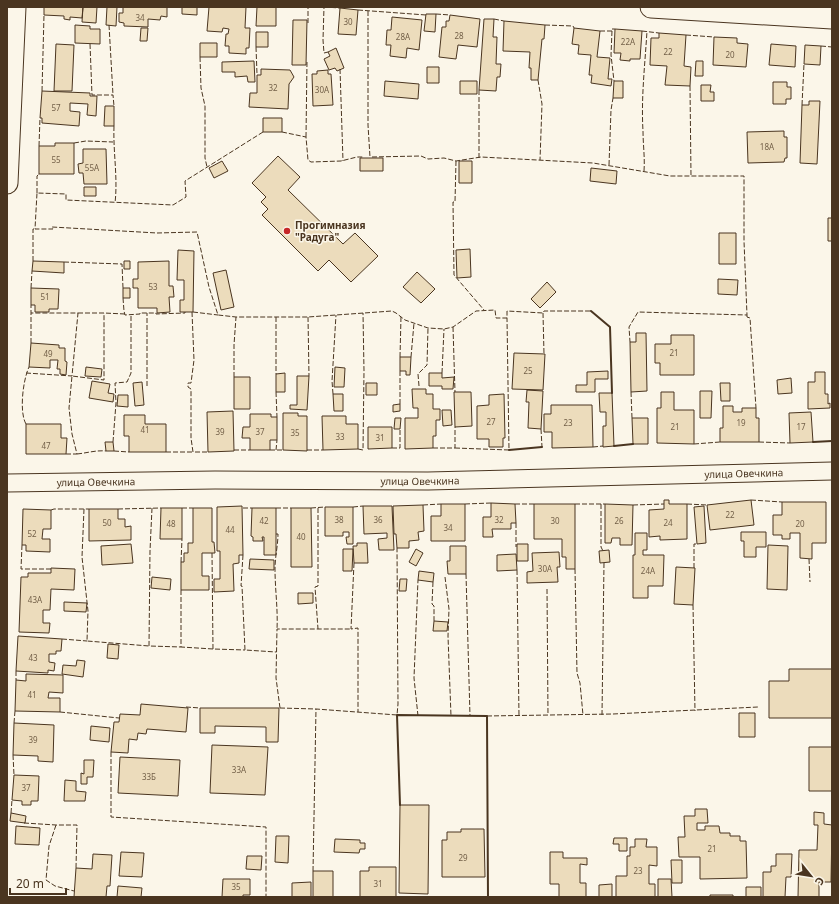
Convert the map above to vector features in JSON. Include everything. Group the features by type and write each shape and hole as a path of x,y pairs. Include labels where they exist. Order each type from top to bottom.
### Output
{"street":[{"path":"7,183 15,7"},
{"path":"651,7 832,18"},
{"name":"улица Овечкина","path":"7,483 215,480 428,481 832,471"}],"building":[{"path":"44,7 83,7 82,18 70,17 70,20 64,19 64,16 44,15"},
{"path":"83,7 97,7 96,23 82,22"},
{"path":"107,7 117,7 116,26 106,25"},
{"path":"123,7 167,7 167,17 161,16 160,20 148,19 148,27 124,26 124,23 119,22 119,13 123,13"},
{"path":"182,7 197,7 197,15 182,14"},
{"path":"209,7 246,7 245,28 250,28 249,48 246,48 246,54 229,53 229,46 225,46 226,34 228,34 229,29 223,28 222,32 207,31"},
{"path":"257,7 276,7 276,26 256,26"},
{"path":"340,8 358,10 356,35 338,34"},
{"path":"426,14 436,14 435,32 424,31"},
{"path":"450,15 480,19 477,47 458,45 456,59 439,57 442,27 446,27 446,21 449,21"},
{"path":"392,17 422,20 419,50 407,48 406,58 390,56 391,45 386,45 387,30 391,30"},
{"path":"484,19 494,19 493,37 497,37 496,64 501,64 500,77 497,77 496,91 479,90"},
{"path":"293,20 307,20 306,65 292,65"},
{"path":"504,21 545,25 544,39 542,39 538,80 531,80 531,68 529,68 530,52 503,51"},
{"path":"75,25 90,26 90,29 100,29 100,44 75,43"},
{"path":"141,28 148,28 147,41 140,41"},
{"path":"574,28 600,31 597,57 610,58 608,79 612,79 611,86 591,83 592,75 589,75 591,55 578,54 579,45 572,44"},
{"path":"615,29 642,31 640,59 630,59 630,61 620,60 621,53 614,53"},
{"path":"256,32 268,32 268,47 256,47"},
{"path":"659,33 686,35 684,66 691,67 690,86 665,85 667,66 650,65 651,38 659,38"},
{"path":"714,37 737,38 737,43 748,44 746,67 713,65"},
{"path":"200,43 217,43 217,57 200,57"},
{"path":"56,44 74,45 72,91 54,91"},
{"path":"771,44 796,46 795,67 769,65"},
{"path":"805,45 821,46 820,65 804,64"},
{"path":"336,48 344,68 337,71 335,68 329,70 324,59 330,56 328,52"},
{"path":"254,61 255,82 248,82 247,76 235,77 235,72 222,72 222,62"},
{"path":"696,61 703,61 703,76 695,76"},
{"path":"427,67 439,67 439,83 427,83"},
{"path":"261,69 290,70 294,77 289,84 288,109 249,107 250,93 257,93 257,75 261,75"},
{"path":"328,70 328,74 331,74 333,105 313,106 312,74 317,74 317,71"},
{"path":"385,81 419,84 418,99 384,96"},
{"path":"460,81 477,81 477,94 460,94"},
{"path":"614,81 623,81 623,98 613,98"},
{"path":"773,82 787,82 787,87 791,87 791,99 786,99 786,104 773,104"},
{"path":"701,85 711,85 710,92 714,92 714,101 701,101"},
{"path":"42,91 90,93 90,96 97,96 96,116 87,115 88,104 70,103 70,111 80,112 79,126 42,123 42,118 40,118"},
{"path":"809,101 820,101 817,164 800,163 802,105 809,105"},
{"path":"105,106 114,106 114,126 104,126"},
{"path":"263,118 282,118 282,132 263,132"},
{"path":"784,131 784,137 787,137 787,158 785,158 784,162 748,163 747,132"},
{"path":"55,143 74,143 74,174 39,174 39,146 55,146"},
{"path":"83,149 106,149 107,184 84,184 83,173 79,173 78,164 83,163"},
{"path":"278,156 300,177 288,190 343,244 355,233 378,256 351,282 329,260 318,271 262,215 268,209 261,202 266,197 252,183"},
{"path":"360,158 383,158 383,171 360,171"},
{"path":"222,161 228,171 214,178 209,168"},
{"path":"459,161 472,161 472,183 459,183"},
{"path":"591,168 617,171 616,184 590,181"},
{"path":"84,187 96,187 96,196 84,196"},
{"path":"828,218 832,218 832,241 828,241"},
{"path":"719,233 736,233 736,264 719,264"},
{"path":"470,249 471,277 457,278 456,250"},
{"path":"178,250 194,251 193,312 180,312 180,300 184,300 184,280 177,280"},
{"path":"33,261 64,262 64,273 32,271"},
{"path":"124,261 130,261 130,269 124,269"},
{"path":"169,261 169,286 173,286 174,297 169,297 170,312 157,313 157,308 138,308 138,288 133,288 133,279 138,279 138,262"},
{"path":"226,270 234,307 221,310 213,273"},
{"path":"417,272 435,289 421,303 403,287"},
{"path":"718,279 738,280 737,295 718,294"},
{"path":"547,282 556,292 540,308 531,299"},
{"path":"31,288 59,289 58,309 49,309 49,312 35,312 35,305 31,305"},
{"path":"123,288 130,288 130,298 123,298"},
{"path":"636,333 646,333 647,391 631,392 630,342 636,342"},
{"path":"671,335 694,335 694,375 660,375 660,363 655,363 655,344 671,344"},
{"path":"31,343 59,345 59,348 65,348 65,361 67,362 66,375 60,374 60,369 57,369 58,360 50,360 50,368 29,367"},
{"path":"514,353 545,354 543,390 512,389"},
{"path":"400,357 411,357 410,375 406,375 406,371 400,371"},
{"path":"86,367 102,369 101,377 85,376"},
{"path":"335,367 345,368 344,387 334,387"},
{"path":"608,371 608,379 595,379 595,392 576,392 576,385 587,385 587,372"},
{"path":"815,372 825,372 825,394 828,394 828,404 830,403 830,408 808,409 808,382 815,382"},
{"path":"285,373 285,392 276,392 276,374"},
{"path":"429,373 442,373 442,378 454,377 453,389 442,389 442,386 429,386"},
{"path":"297,376 309,376 307,410 290,409 290,405 297,405"},
{"path":"234,377 250,377 250,409 234,409"},
{"path":"791,378 792,393 778,394 777,380"},
{"path":"92,381 110,384 108,393 114,394 113,402 89,398"},
{"path":"142,382 144,405 135,406 133,383"},
{"path":"366,383 377,383 377,395 366,395"},
{"path":"720,383 730,383 730,401 721,401"},
{"path":"412,389 426,389 426,394 433,394 433,409 440,409 440,420 436,420 436,436 433,436 433,448 405,449 405,418 418,418 418,408 413,408"},
{"path":"527,390 543,391 541,429 528,428 529,402 526,402"},
{"path":"700,391 712,391 711,418 700,418"},
{"path":"454,392 471,392 472,426 455,427"},
{"path":"661,392 674,392 674,410 694,410 694,444 657,443 657,408 661,408"},
{"path":"599,393 612,393 614,446 603,447 603,426 606,426 606,412 600,412"},
{"path":"333,394 343,394 343,411 334,411"},
{"path":"504,394 505,438 503,438 503,447 489,447 489,439 477,439 477,406 489,405 489,395"},
{"path":"118,395 128,395 128,407 117,406"},
{"path":"400,404 400,411 393,412 393,405"},
{"path":"551,405 592,405 593,447 552,448 552,432 544,432 544,414 551,414"},
{"path":"723,406 733,406 733,412 742,412 742,408 756,408 756,418 759,418 759,442 720,442 720,428 723,428"},
{"path":"442,410 451,410 452,425 443,426"},
{"path":"233,411 234,451 208,452 207,412"},
{"path":"811,412 813,442 790,443 789,413"},
{"path":"283,413 298,413 298,416 307,416 307,451 283,450"},
{"path":"250,414 271,414 271,417 277,417 277,440 270,440 270,450 250,450 250,438 242,438 243,427 250,427"},
{"path":"124,415 145,415 145,424 166,424 166,452 129,452 129,436 124,436"},
{"path":"322,416 346,416 346,424 358,424 358,449 323,450"},
{"path":"395,418 401,418 400,429 394,429"},
{"path":"632,418 648,418 648,444 633,444"},
{"path":"26,424 61,424 61,438 67,438 66,454 26,454"},
{"path":"368,427 392,427 392,448 368,449"},
{"path":"105,442 113,442 114,451 106,451"},
{"path":"664,500 669,500 669,504 687,504 687,539 660,540 660,536 649,537 649,510 664,509"},
{"path":"751,500 754,525 710,530 707,505"},
{"path":"782,502 826,502 826,543 812,543 812,559 800,558 800,533 790,533 790,539 782,539 782,535 773,535 773,515 782,515"},
{"path":"491,503 515,504 516,523 511,523 511,529 492,529 493,537 483,537 483,517 491,517"},
{"path":"441,504 465,504 465,541 431,541 431,516 441,516"},
{"path":"534,504 575,504 575,569 566,569 566,557 562,557 562,539 534,539"},
{"path":"605,504 633,505 632,545 620,545 620,538 612,538 611,543 605,543"},
{"path":"423,505 424,531 418,532 419,540 409,541 409,548 397,548 396,534 394,534 393,506"},
{"path":"242,506 243,555 239,555 239,563 233,564 234,591 214,592 214,579 220,579 220,551 217,551 217,507"},
{"path":"363,506 392,506 394,550 379,550 378,539 387,538 387,533 364,534"},
{"path":"704,506 706,543 697,544 694,507"},
{"path":"325,507 353,507 353,544 347,544 346,537 349,537 349,532 343,532 343,536 325,536"},
{"path":"161,508 182,508 182,539 160,539"},
{"path":"193,508 212,508 212,542 214,542 215,553 202,553 202,576 209,576 209,590 181,590 181,562 184,562 184,553 188,553 188,543 193,543"},
{"path":"252,508 276,508 276,555 264,555 264,537 262,537 263,541 253,541 253,537 251,536"},
{"path":"291,508 311,508 312,567 291,567"},
{"path":"23,509 51,510 51,529 43,529 42,539 50,539 50,552 26,551 26,545 22,545"},
{"path":"89,509 118,509 118,519 125,519 125,527 131,526 131,540 89,541"},
{"path":"741,532 766,532 766,547 756,547 756,557 744,557 744,541 741,541"},
{"path":"635,533 647,533 647,550 643,550 643,555 664,555 663,586 648,586 648,598 633,598 633,555 635,555"},
{"path":"357,543 367,543 368,563 354,563 353,546 357,546"},
{"path":"131,544 133,563 102,565 101,546"},
{"path":"517,544 528,544 528,561 517,561"},
{"path":"768,545 788,546 787,590 767,589"},
{"path":"450,546 466,546 466,574 448,574 447,561 450,561"},
{"path":"343,549 353,549 352,571 343,571"},
{"path":"416,549 423,553 416,566 409,562"},
{"path":"609,550 610,562 600,563 599,551"},
{"path":"559,552 560,567 557,567 558,582 527,583 527,572 533,571 532,553"},
{"path":"516,554 517,570 497,571 497,555"},
{"path":"250,559 274,560 274,570 249,569"},
{"path":"676,567 695,568 693,605 674,604"},
{"path":"51,568 75,569 74,590 51,589 50,610 43,610 43,623 50,623 49,633 19,632 21,577 28,577 28,573 51,573"},
{"path":"419,571 434,573 433,582 418,580"},
{"path":"152,577 171,579 170,590 151,588"},
{"path":"400,579 407,579 406,591 399,591"},
{"path":"298,593 313,593 313,603 298,604"},
{"path":"64,602 87,603 86,612 64,611"},
{"path":"434,621 448,622 447,631 433,631"},
{"path":"18,636 62,639 61,651 56,651 56,654 49,654 49,662 55,663 54,671 48,670 48,673 16,671"},
{"path":"108,644 119,645 118,659 107,658"},
{"path":"77,660 85,661 83,677 62,674 63,665 76,666"},
{"path":"789,669 832,669 832,718 769,718 769,681 789,681"},
{"path":"26,674 63,675 63,693 49,692 48,698 60,698 60,712 15,711 16,680 26,681"},
{"path":"141,704 188,708 186,732 147,729 146,734 138,733 137,740 129,739 128,753 111,752 114,722 119,722 120,714 140,715"},
{"path":"200,708 279,708 278,742 266,742 266,727 215,726 215,733 200,733"},
{"path":"739,713 755,713 755,737 739,737"},
{"path":"14,723 54,725 53,762 38,761 38,756 13,755"},
{"path":"91,726 110,728 109,742 90,740"},
{"path":"212,745 268,747 265,795 210,793"},
{"path":"809,747 832,747 832,791 809,791"},
{"path":"120,757 180,760 178,796 118,793"},
{"path":"84,760 94,760 93,777 87,777 87,784 81,784 81,773 84,774"},
{"path":"14,775 39,776 38,801 31,801 31,805 22,805 22,801 12,800"},
{"path":"65,780 76,781 76,791 86,792 85,801 64,801"},
{"path":"400,805 429,805 428,894 399,893"},
{"path":"695,809 707,809 708,823 697,823 697,830 705,830 705,826 719,826 720,833 730,833 730,836 740,836 740,841 746,841 747,878 700,879 700,857 679,857 678,837 685,837 684,816 695,816"},
{"path":"814,812 824,813 824,824 832,825 831,882 819,882 819,897 798,897 799,850 817,850 818,825 814,825"},
{"path":"11,813 26,816 25,823 10,821"},
{"path":"16,826 40,828 39,845 15,844"},
{"path":"461,829 484,829 485,877 442,877 442,840 447,840 447,832 461,832"},
{"path":"276,836 289,836 288,863 275,862"},
{"path":"614,838 627,838 627,851 619,851 619,844 613,844"},
{"path":"335,839 360,840 360,843 365,843 365,849 360,849 359,853 334,852"},
{"path":"635,839 647,839 646,847 657,847 657,866 649,865 649,884 655,884 655,897 616,897 616,876 627,876 627,856 630,856 630,847 635,847"},
{"path":"121,852 144,853 142,877 119,876"},
{"path":"550,852 563,852 563,858 587,858 587,865 580,864 580,883 586,883 586,897 559,897 559,884 550,884"},
{"path":"93,854 112,855 110,886 107,886 106,897 74,897 76,868 92,869"},
{"path":"776,854 792,854 791,877 786,877 785,897 763,897 763,872 771,872 771,866 776,866"},
{"path":"247,856 262,856 261,870 246,869"},
{"path":"671,860 682,860 682,883 672,883"},
{"path":"369,867 396,867 396,897 360,897 360,871 369,871"},
{"path":"313,871 333,871 333,897 313,897"},
{"path":"223,879 250,879 250,895 243,895 243,897 222,897"},
{"path":"658,879 671,879 672,897 658,897"},
{"path":"311,882 311,897 292,897 292,883"},
{"path":"612,884 612,897 599,897 599,885"},
{"path":"118,886 142,888 141,897 117,897"},
{"path":"746,887 761,887 761,897 746,897"},
{"path":"710,895 733,895 733,897 710,897"}],"fence":[{"path":"308,7 308,23"},
{"path":"321,7 324,7 324,53 328,52"},
{"path":"324,7 340,8"},
{"path":"358,10 426,15"},
{"path":"368,11 368,125 370,157"},
{"path":"436,14 450,15"},
{"path":"42,91 44,15"},
{"path":"494,19 504,21"},
{"path":"109,25 113,95"},
{"path":"545,25 573,26 574,28"},
{"path":"600,31 612,31 612,29 615,29"},
{"path":"612,31 611,55 614,81"},
{"path":"642,31 659,33"},
{"path":"644,171 642,106 647,31"},
{"path":"686,35 714,37"},
{"path":"90,44 92,95 113,95 114,106"},
{"path":"821,46 832,47"},
{"path":"256,47 257,74"},
{"path":"200,57 201,88 205,106 205,158 207,167"},
{"path":"306,137 307,61"},
{"path":"802,105 804,64"},
{"path":"340,69 343,161"},
{"path":"538,80 542,104 540,160"},
{"path":"690,86 691,176"},
{"path":"479,90 479,158"},
{"path":"609,165 611,110 613,98"},
{"path":"39,146 40,118"},
{"path":"114,126 116,184 115,203"},
{"path":"263,132 185,181 186,197 173,205 66,200 66,194 37,193 35,229 53,229 52,227 157,233 197,232 209,287 218,315 236,317 308,317 392,311 405,320 428,328 444,329 453,327 476,311 495,310 496,318 507,318 507,311 543,313 544,311 591,311"},
{"path":"282,132 306,137 308,160 311,162 341,161 364,157"},
{"path":"74,143 86,141 113,142"},
{"path":"372,157 421,156 428,159 444,158 456,161 481,157 593,163 670,176 744,176 744,241 747,315 638,312 629,327 630,342"},
{"path":"456,161 455,202 453,202 454,275 484,310"},
{"path":"37,193 37,176 39,174"},
{"path":"33,261 33,229 35,229"},
{"path":"64,262 122,264 123,288"},
{"path":"31,288 32,271"},
{"path":"123,298 125,315 140,313 156,314 185,312"},
{"path":"31,305 31,343"},
{"path":"192,312 194,360 191,383 188,383 188,387 191,389 191,438 193,452 208,452"},
{"path":"193,312 218,315"},
{"path":"26,373 72,376 78,313 31,313"},
{"path":"78,313 125,314"},
{"path":"66,454 77,454 72,434 69,408 72,376 104,380 104,313"},
{"path":"147,313 147,386"},
{"path":"358,449 363,450 363,313"},
{"path":"543,313 544,354"},
{"path":"113,442 116,403 115,383 127,382 131,373 131,315"},
{"path":"333,394 332,381 336,315"},
{"path":"747,315 747,317 750,318 756,408"},
{"path":"234,377 236,317"},
{"path":"276,317 276,374"},
{"path":"308,317 309,376"},
{"path":"400,357 401,317"},
{"path":"455,448 509,450 507,318"},
{"path":"411,357 414,323"},
{"path":"453,327 455,392"},
{"path":"419,386 418,374 427,365 428,328"},
{"path":"442,373 444,329"},
{"path":"26,424 22,404 25,380 29,367"},
{"path":"400,371 400,404"},
{"path":"276,392 277,417"},
{"path":"631,392 632,418"},
{"path":"433,448 455,448 455,427"},
{"path":"392,448 400,448 400,429"},
{"path":"541,429 542,447"},
{"path":"276,450 277,440"},
{"path":"694,444 720,442"},
{"path":"759,442 790,443"},
{"path":"593,447 603,446"},
{"path":"234,450 250,450"},
{"path":"270,450 283,450"},
{"path":"307,450 323,450"},
{"path":"77,454 106,451"},
{"path":"114,451 129,452"},
{"path":"166,452 193,452"},
{"path":"751,500 782,502"},
{"path":"465,504 491,503"},
{"path":"423,505 441,504"},
{"path":"515,504 534,504"},
{"path":"575,504 605,504"},
{"path":"601,504 601,547 603,551"},
{"path":"633,505 664,504"},
{"path":"687,504 707,505"},
{"path":"353,507 363,506"},
{"path":"311,508 325,507"},
{"path":"152,508 149,646 181,647"},
{"path":"118,509 161,508"},
{"path":"182,508 193,508"},
{"path":"243,508 252,508"},
{"path":"276,508 291,508"},
{"path":"318,508 318,586 315,587 318,629"},
{"path":"84,509 82,557 88,611 87,641 149,646"},
{"path":"51,510 89,509"},
{"path":"516,523 516,547"},
{"path":"276,534 278,534 275,560 277,629"},
{"path":"181,562 182,539"},
{"path":"694,568 694,544 697,544"},
{"path":"22,545 21,569 51,569"},
{"path":"313,871 316,709 397,715 397,548"},
{"path":"212,553 213,649 245,650"},
{"path":"243,555 241,586 245,650 276,652"},
{"path":"809,559 810,582"},
{"path":"354,563 351,629 358,628 358,712"},
{"path":"602,715 604,563"},
{"path":"575,569 577,673 580,683 583,715"},
{"path":"517,570 519,716"},
{"path":"466,574 470,716"},
{"path":"445,577 449,609 448,636 451,716"},
{"path":"418,580 414,678 418,716"},
{"path":"433,582 432,604 434,606 434,621"},
{"path":"547,589 548,715"},
{"path":"181,590 181,647 213,649"},
{"path":"693,605 695,711"},
{"path":"280,708 276,678 277,629 351,629"},
{"path":"62,639 87,641"},
{"path":"16,671 16,680"},
{"path":"186,707 200,708"},
{"path":"487,716 613,714 758,707"},
{"path":"280,708 316,709"},
{"path":"14,723 15,711"},
{"path":"60,712 119,718"},
{"path":"111,752 111,817 266,827 266,897"},
{"path":"13,755 14,775"},
{"path":"11,813 12,800"},
{"path":"24,823 77,825 76,868"},
{"path":"56,825 49,846 46,880 55,886 74,891"}],"wall":[{"path":"591,311 610,327 612,393"},
{"path":"813,442 832,441"},
{"path":"614,446 633,444"},
{"path":"509,450 542,447"},
{"path":"400,805 397,715 487,716 488,897"}],"place":[{"name":"Прогимназия \"Радуга\"","path":"287,231"}]}
